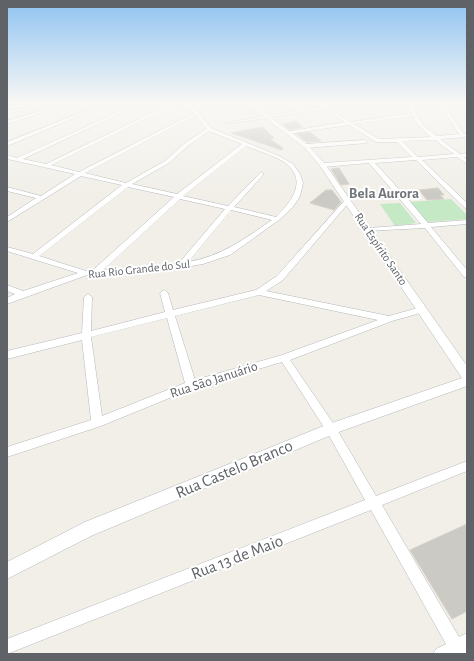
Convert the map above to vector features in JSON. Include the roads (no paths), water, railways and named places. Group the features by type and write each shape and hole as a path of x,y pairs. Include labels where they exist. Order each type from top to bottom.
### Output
{"street":[{"path":"7,144 35,133"},
{"path":"18,159 75,133"},
{"path":"48,166 115,133"},
{"path":"7,220 81,173 159,133"},
{"path":"34,257 128,184 161,166 204,133"},
{"name":"Rua Rio Grande do Sul","path":"7,301 23,294 86,273 147,270 200,262 227,253 250,239 277,219 291,206 297,196 300,183 297,174 291,166 278,157 218,133"},
{"name":"Rua Espírito Santo","path":"289,133 306,146 323,165 467,375"},
{"path":"365,133 378,141 464,135"},
{"path":"430,133 467,162"},
{"path":"398,140 467,208"},
{"path":"306,146 365,142"},
{"path":"96,272 180,196 246,144"},
{"path":"323,165 467,155"},
{"path":"7,157 277,219"},
{"path":"371,162 467,275"},
{"path":"180,266 230,207 261,174"},
{"path":"7,189 42,198"},
{"path":"7,355 259,292 280,278 348,200"},
{"path":"369,230 467,222"},
{"path":"7,249 86,273"},
{"path":"7,288 23,294"},
{"path":"259,292 389,319"},
{"path":"164,293 191,385"},
{"path":"88,297 86,336 97,423"},
{"name":"Rua São Januário","path":"7,452 97,423 191,385 284,358 389,319 421,310"},
{"path":"284,358 330,429 461,647 441,654"},
{"name":"Rua Castelo Branco","path":"7,570 85,530 330,429 467,381"},
{"name":"Rua 13 de Maio","path":"7,647 467,466"}],"district":[{"name":"Bela Aurora","path":"384,193"}]}
